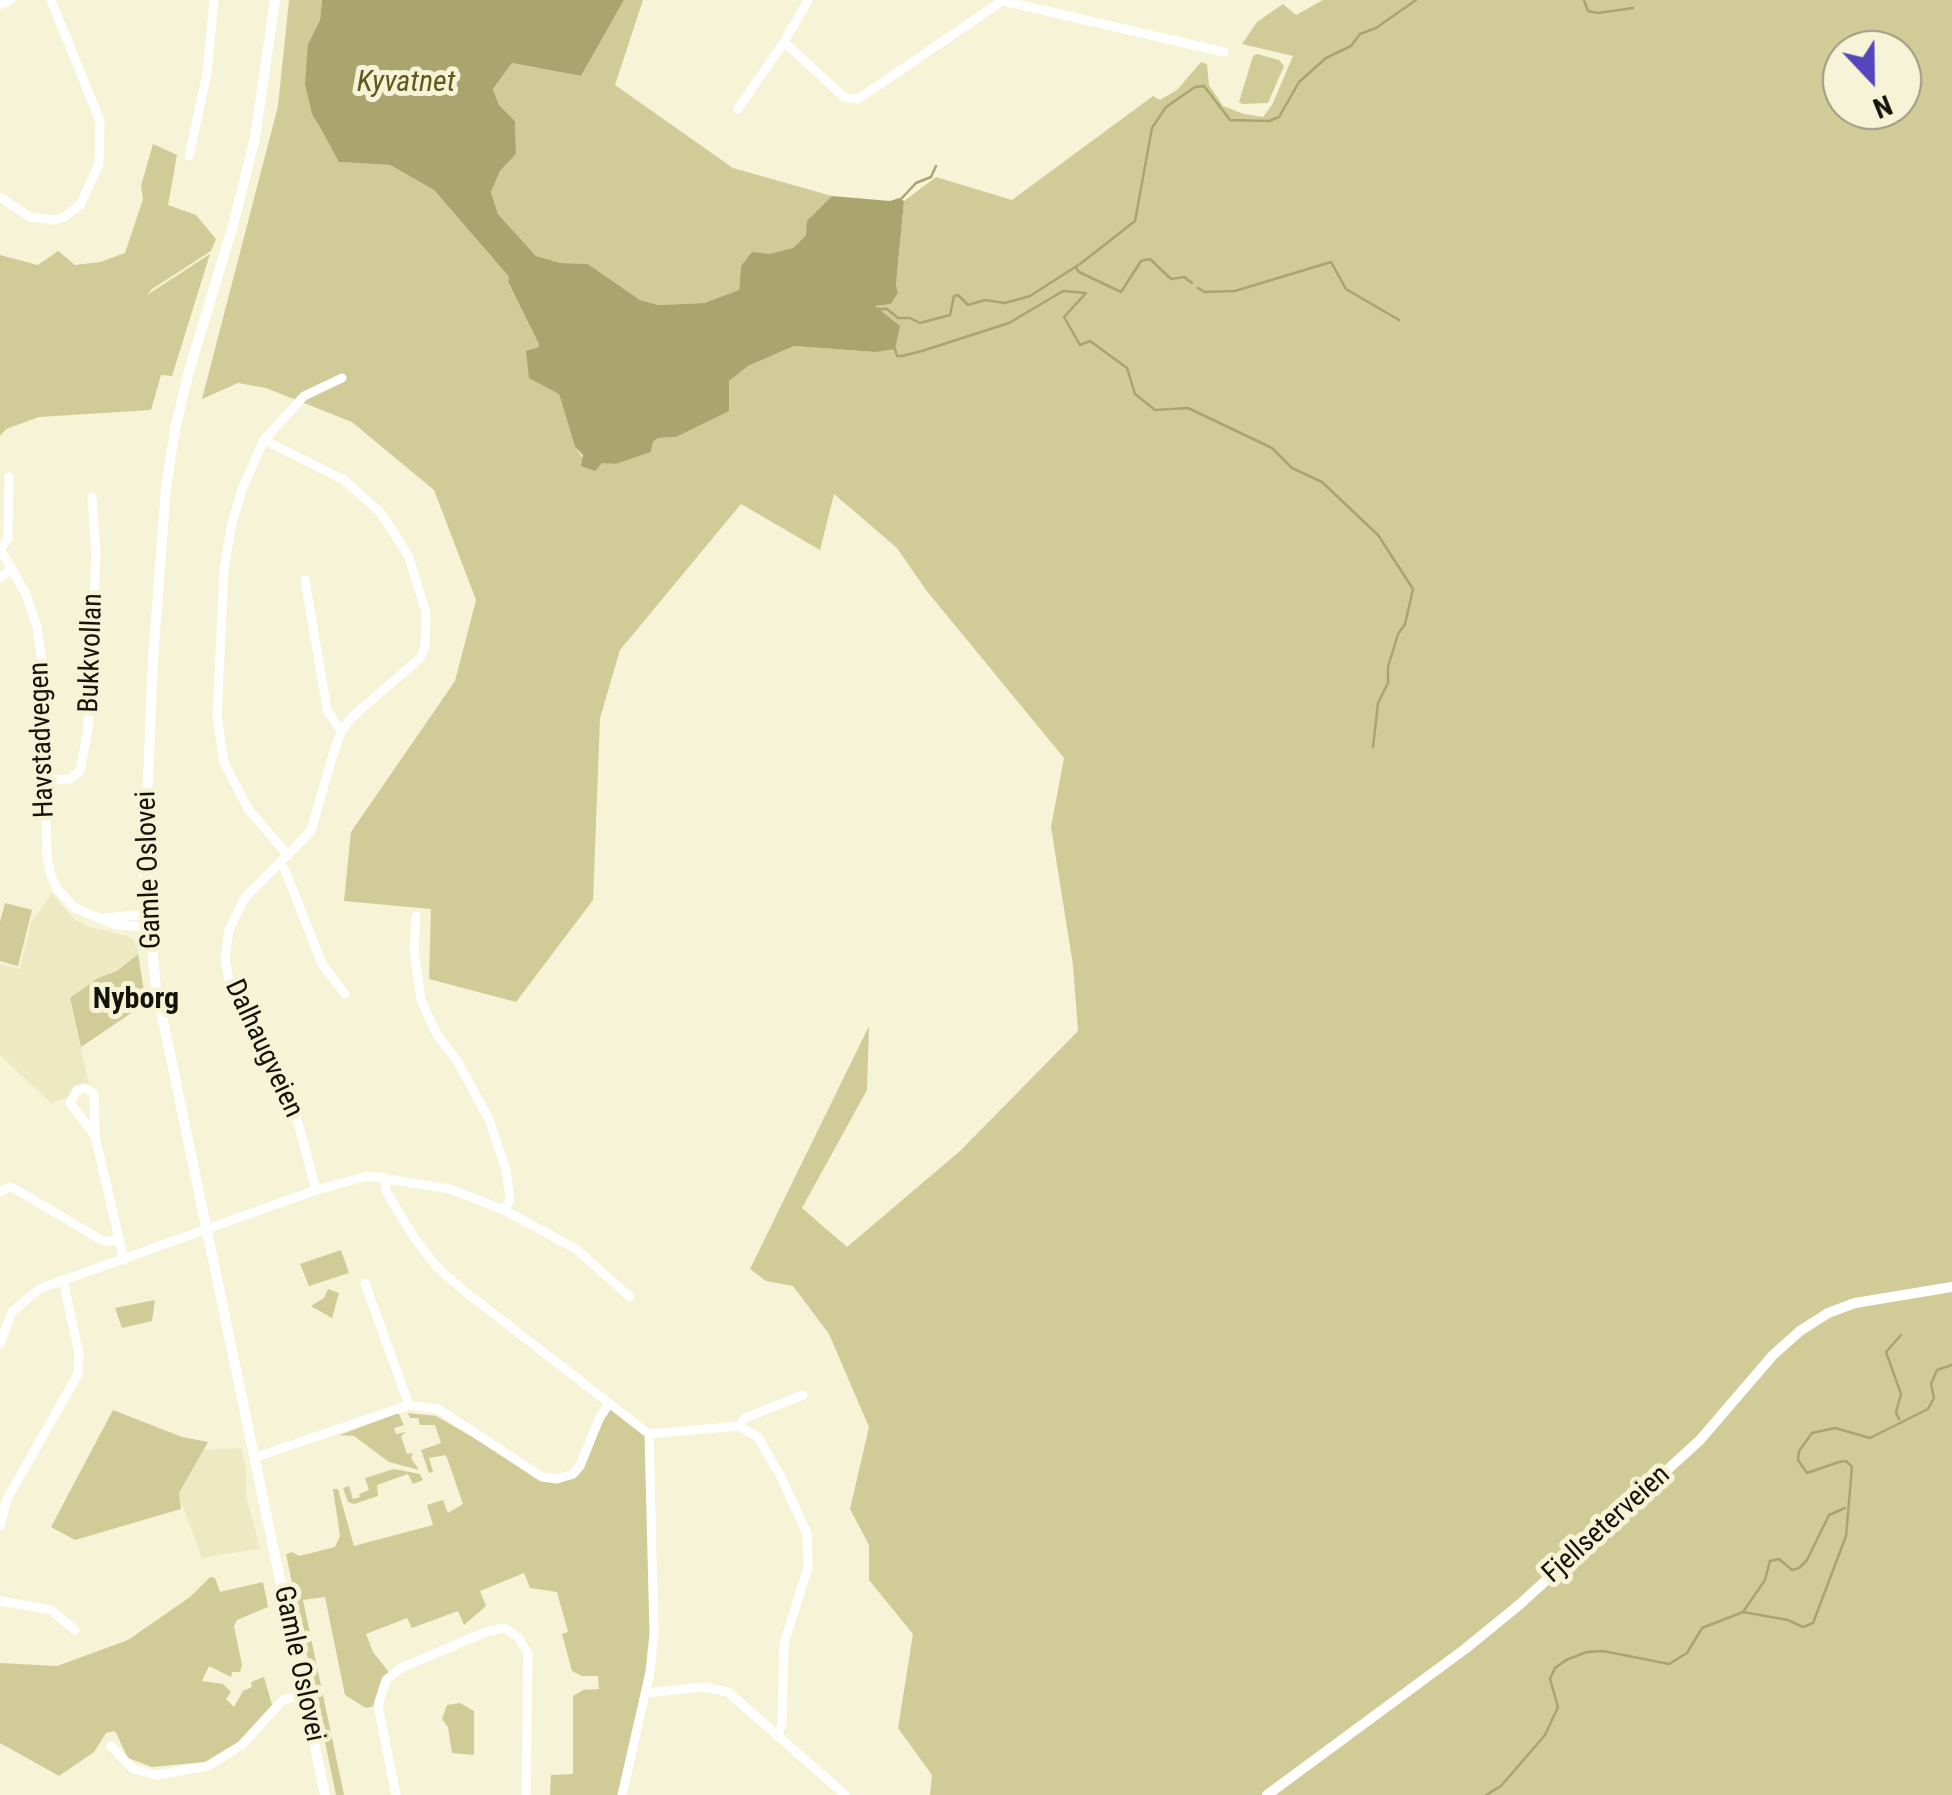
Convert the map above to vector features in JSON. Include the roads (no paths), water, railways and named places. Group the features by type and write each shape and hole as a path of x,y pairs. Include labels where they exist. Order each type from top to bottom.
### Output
{"street":[{"path":"0,5 11,0"},
{"path":"0,197 30,216 54,220 64,217 80,205 99,164 100,121 51,0"},
{"path":"189,156 207,74 214,0"},
{"name":"Gamle Oslovei","path":"274,0 254,138 175,429 166,488 144,833 156,987 325,1795"},
{"path":"738,109 808,0"},
{"path":"784,42 844,97 858,99 1000,0 1224,52"},
{"path":"288,855 248,810 224,762 217,717 224,569 243,486 264,440 304,396 342,378"},
{"name":"Dalhaugveien","path":"264,440 344,480 364,496 397,534 422,593 426,634 420,658 405,675 362,708 341,732 311,831 261,880 236,912 229,930 225,960 234,998 297,1119 316,1190"},
{"name":"Havstadvegen","path":"9,477 8,539 0,549 26,594 37,627 42,662 47,857 51,876 75,908 116,925 149,928"},
{"name":"Bukkvollan","path":"45,780 70,779 80,771 88,728 96,556 92,496"},
{"path":"0,578 12,568"},
{"path":"305,580 327,709 341,732"},
{"path":"280,864 286,870 322,964 345,994"},
{"path":"97,918 148,914"},
{"path":"416,916 414,951 421,1000 437,1035 489,1119 506,1170 510,1200 504,1210"},
{"path":"95,1136 70,1103 76,1090 85,1088 94,1094 95,1136 124,1260"},
{"path":"384,1177 386,1191 436,1266 649,1434 739,1426 758,1438 807,1533 808,1567 784,1644 782,1724 778,1735"},
{"path":"0,1344 12,1312 38,1289 349,1179 384,1177 450,1189 504,1210 576,1249 630,1297"},
{"path":"5,1190 103,1242 118,1241"},
{"path":"0,1526 7,1499 78,1374 79,1354 64,1280"},
{"path":"365,1283 409,1405"},
{"name":"Fjellseterveien","path":"1266,1795 1465,1649 1519,1604 1700,1440 1773,1355 1800,1330 1855,1303 1952,1287"},
{"path":"739,1426 744,1418 803,1395"},
{"path":"256,1456 409,1405 438,1409 542,1478 558,1478 574,1474 580,1466 608,1404"},
{"path":"622,1795 646,1693 654,1634 649,1434"},
{"path":"0,1601 51,1610 75,1630"},
{"path":"396,1795 378,1705 386,1680 401,1668 504,1628 518,1637 528,1654 526,1795"},
{"path":"646,1693 720,1689 742,1702 845,1795"},
{"path":"111,1746 133,1768 157,1774 208,1766 242,1746 283,1700 304,1694"}],"water":[{"name":"Kyvatnet","path":"322,0 624,0 581,76 512,63 493,89 499,105 515,121 516,154 500,171 491,192 498,214 536,256 561,263 588,264 640,300 658,305 704,303 739,290 741,266 752,252 770,254 793,248 806,235 807,221 832,196 890,201 899,198 904,201 898,293 891,304 875,306 900,326 895,349 875,352 794,346 748,366 729,381 729,411 676,437 658,438 651,452 616,464 602,463 595,471 581,466 583,455 575,447 559,394 529,378 526,351 539,344 509,277 434,190 390,165 339,162 312,114 305,84 308,44 320,20"}],"waterway":[{"path":"876,309 887,309 898,318 920,323 950,315 954,296 958,295 968,305 985,300 1005,303 1030,296 1080,264 1135,221 1152,128 1166,107 1195,87 1204,86 1230,120 1269,121 1279,117 1299,82 1326,58 1351,46 1360,34 1376,28 1416,0"},
{"path":"1584,0 1588,11 1598,13 1633,8"},
{"path":"901,199 916,183 931,177 936,166"},
{"path":"1075,267 1121,292 1141,261 1150,259 1171,279 1184,277 1192,283"},
{"path":"1198,288 1204,292 1235,291 1331,262 1346,289 1399,320"},
{"path":"895,349 897,356 922,351 1009,323 1063,291 1086,293 1064,317 1080,345 1090,341 1127,368 1135,394 1155,410 1188,408 1272,448 1292,468 1322,482 1378,535 1413,589 1405,624 1388,667 1388,683 1378,703 1373,747"},
{"path":"1899,1419 1896,1412 1901,1394 1886,1352 1901,1335"},
{"path":"1486,1795 1501,1786 1545,1735 1558,1707 1550,1679 1555,1668 1566,1660 1603,1651 1669,1664 1687,1653 1702,1628 1743,1612 1788,1620 1803,1627 1813,1623 1846,1536 1852,1467 1846,1461 1807,1473 1798,1460 1799,1451 1812,1433 1835,1428 1870,1438 1928,1409 1934,1398 1931,1384 1937,1370 1952,1365"},
{"path":"1743,1612 1765,1580 1770,1561 1779,1559 1792,1570 1799,1568 1807,1560 1829,1515 1845,1508"}],"district":[{"name":"Nyborg","path":"136,1000"}]}
